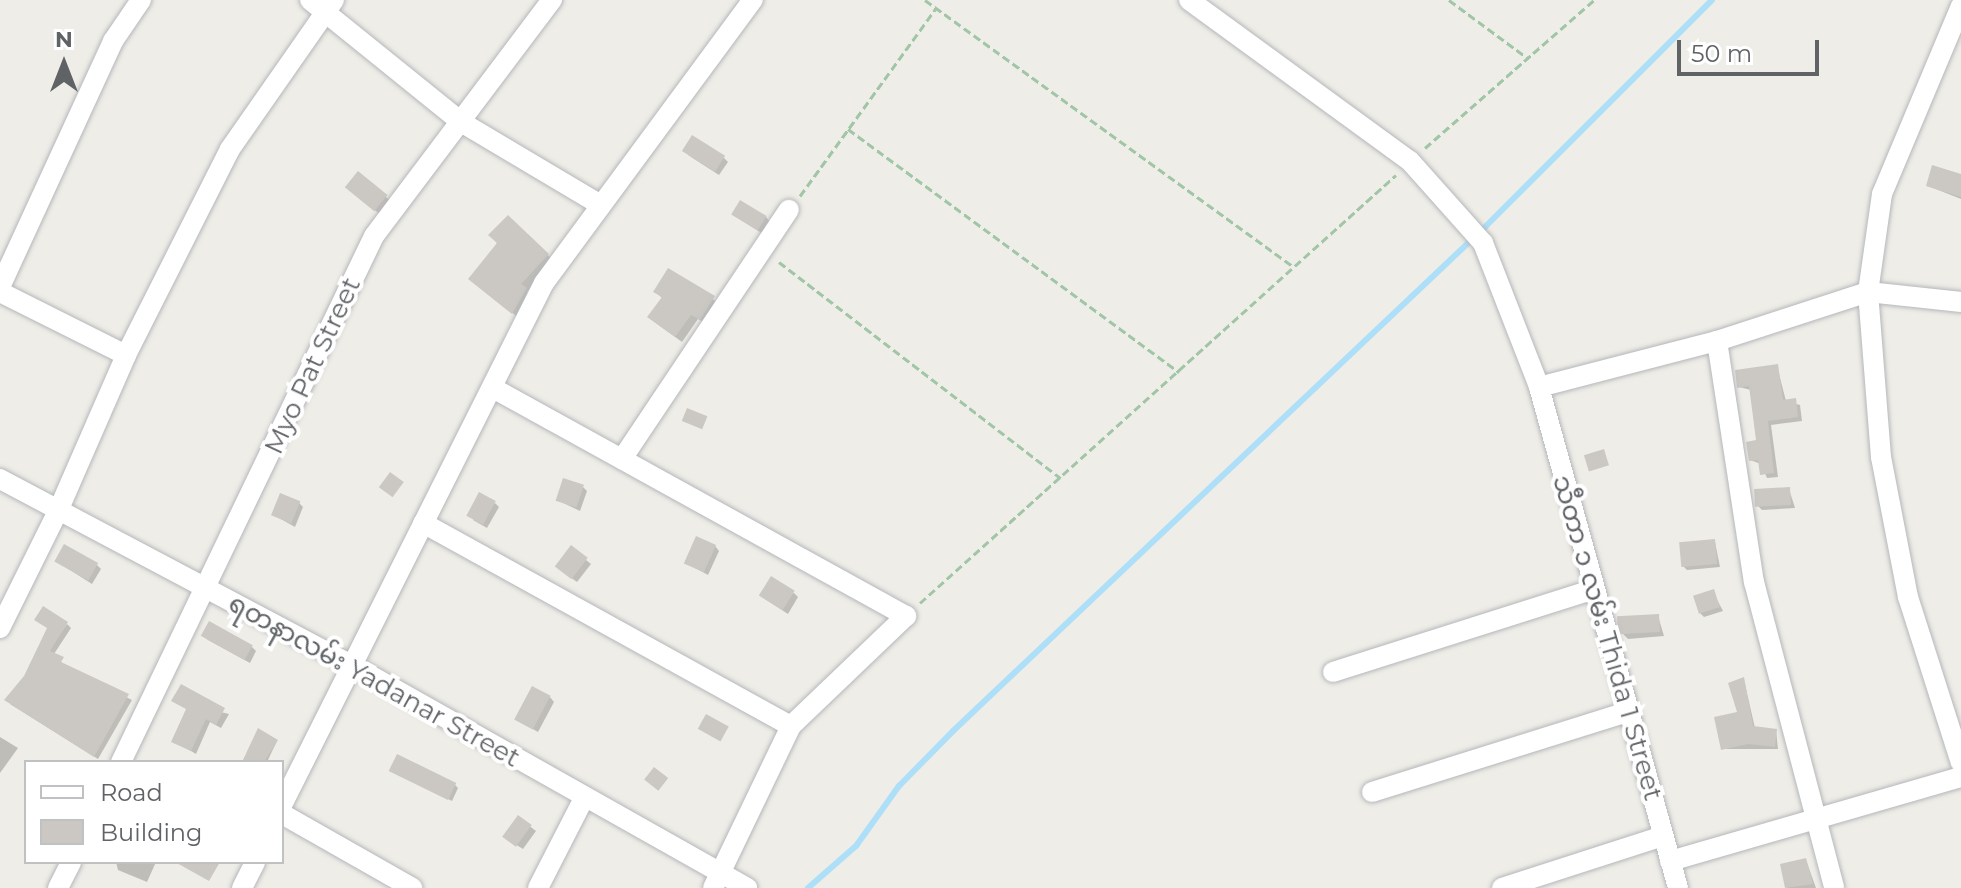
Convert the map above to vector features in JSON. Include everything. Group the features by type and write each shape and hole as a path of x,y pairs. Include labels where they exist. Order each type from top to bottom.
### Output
{"street":[{"path":"126,355 0,290 113,41 141,0"},
{"name":"Myo Pat Street","path":"122,760 207,590 374,236 552,0"},
{"path":"284,801 350,664 544,283 599,204 753,0"},
{"name":"သီတာ ၁ လမ်း Thida 1 Street","path":"1189,0 1410,161 1483,243 1539,387 1591,590 1678,888"},
{"path":"0,628 58,511 126,355 230,149 323,4 461,122 599,204"},
{"path":"1961,6 1882,194 1868,292 1881,457 1908,597 1961,763"},
{"path":"622,459 789,210"},
{"path":"1539,387 1717,341 1868,292 1961,302"},
{"path":"1717,341 1754,582 1834,888"},
{"path":"493,388 906,616 791,726 716,881"},
{"name":"ရတနာလမ်း Yadanar Street","path":"0,479 350,664 584,798 716,881 747,888"},
{"path":"423,523 791,726"},
{"path":"1333,672 1591,590"},
{"path":"1372,792 1627,712"},
{"path":"1670,861 1961,777"},
{"path":"538,888 584,798"},
{"path":"284,815 412,888"},
{"path":"1502,888 1663,836"},
{"path":"58,888 70,864"},
{"path":"242,888 254,864"}],"path":[{"path":"925,0 1296,268"},
{"path":"1449,0 1529,59"},
{"path":"906,616 1296,268 1410,161 1594,0"},
{"path":"789,210 936,8"},
{"path":"848,129 1179,372"},
{"path":"763,250 1061,478"}],"building":[{"path":"692,135 725,156 715,172 682,151"},
{"path":"1932,165 1961,174 1961,197 1926,186"},
{"path":"358,171 388,195 374,211 345,187"},
{"path":"740,200 767,216 758,231 731,215"},
{"path":"508,215 549,254 521,284 527,288 512,314 468,279 497,243 488,235"},
{"path":"668,268 715,296 700,320 691,315 675,337 647,317 662,297 653,292"},
{"path":"1778,364 1783,400 1796,398 1798,417 1768,421 1774,473 1760,475 1758,460 1749,461 1746,442 1756,440 1749,386 1737,388 1735,370"},
{"path":"687,408 707,416 702,429 682,421"},
{"path":"1604,449 1609,465 1589,471 1584,455"},
{"path":"390,472 404,482 393,497 379,487"},
{"path":"563,478 584,485 577,508 556,501"},
{"path":"1790,487 1791,505 1755,507 1754,489"},
{"path":"479,492 496,501 483,525 466,516"},
{"path":"280,493 300,501 291,523 271,515"},
{"path":"696,536 716,545 704,572 684,563"},
{"path":"1715,539 1717,564 1681,567 1679,542"},
{"path":"64,544 98,563 88,580 54,561"},
{"path":"571,545 588,558 572,579 555,567"},
{"path":"771,576 795,591 783,610 759,596"},
{"path":"1714,589 1720,607 1699,614 1693,596"},
{"path":"43,606 68,622 50,651 64,657 61,662 129,694 94,757 4,700 24,676 47,628 34,620"},
{"path":"1659,614 1660,632 1618,634 1617,616"},
{"path":"209,621 253,645 244,660 201,636"},
{"path":"1744,677 1753,726 1777,729 1775,747 1748,744 1721,750 1714,717 1737,712 1728,683"},
{"path":"181,684 225,708 216,725 206,719 191,751 171,742 186,709 171,701"},
{"path":"532,686 551,696 533,729 514,720"},
{"path":"706,714 729,727 720,741 698,729"},
{"path":"258,728 278,740 265,760 243,760"},
{"path":"397,754 456,783 448,800 389,771"},
{"path":"654,767 668,778 658,791 644,780"},
{"path":"518,815 532,825 516,847 502,837"},
{"path":"1806,858 1813,884 1785,888 1780,864"},
{"path":"179,864 219,864 209,881"}],"waterway":[{"path":"808,888 856,846 899,786 953,731 1485,227 1712,0"}]}
